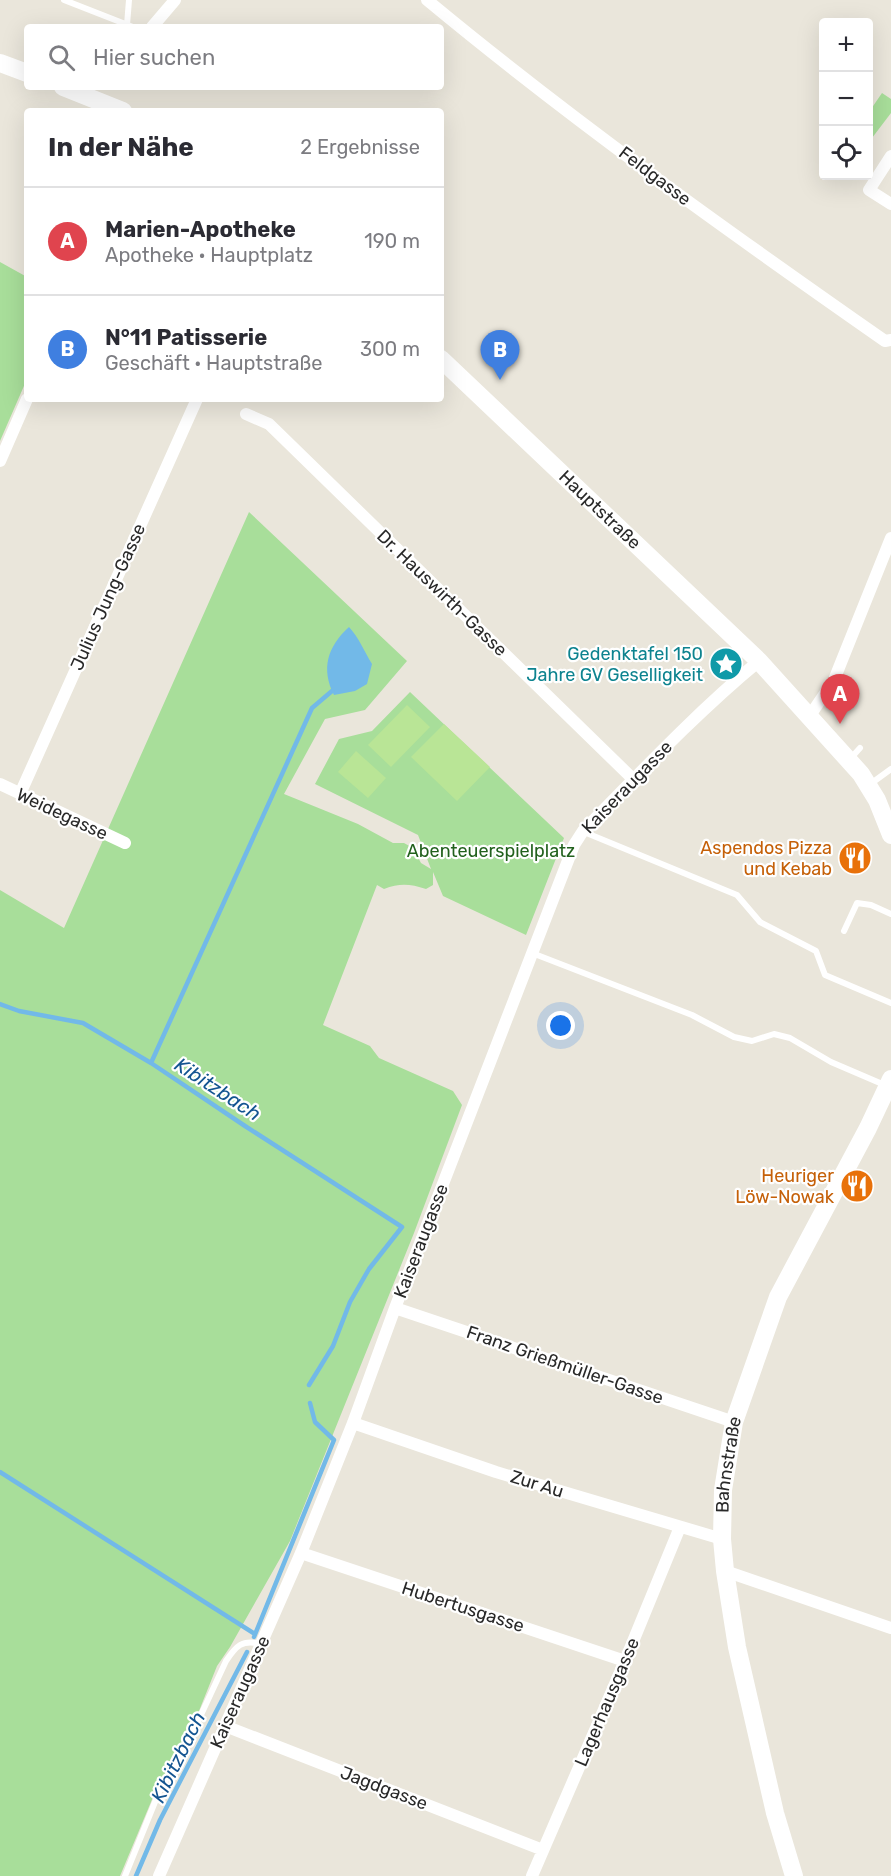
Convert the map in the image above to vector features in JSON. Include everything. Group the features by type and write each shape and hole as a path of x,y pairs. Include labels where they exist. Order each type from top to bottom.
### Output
{"main road":[{"path":"0,63 24,73"},
{"path":"97,92 119,108"},
{"name":"Hauptstraße","path":"444,362 759,661 809,717 854,754 891,835"},
{"name":"Bahnstraße","path":"794,1876 775,1813 737,1647 725,1571 723,1490 734,1422 778,1297 868,1128 889,1083"}],"street":[{"name":"Feldgasse","path":"426,0 503,63 758,253 889,342"},
{"path":"154,24 172,1"},
{"path":"891,156 869,190 891,204"},
{"path":"0,461 26,402"},
{"name":"Julius Jung-Gasse","path":"20,794 196,402"},
{"name":"Dr. Hauswirth-Gasse","path":"246,414 269,424 633,779"},
{"path":"809,717 834,680 891,538"},
{"name":"Kaiseraugasse","path":"159,1876 301,1553 574,845 583,831 633,779 723,691 759,661"},
{"name":"Weidegasse","path":"0,784 125,843"},
{"name":"Franz Grießmüller-Gasse","path":"395,1308 734,1422"},
{"name":"Zur Au","path":"352,1423 496,1472 723,1539"},
{"name":"Lagerhausgasse","path":"532,1876 680,1527"},
{"name":"Hubertusgasse","path":"301,1553 625,1661"},
{"path":"725,1571 891,1628"},
{"name":"Jagdgasse","path":"225,1726 543,1850"}],"lane":[{"path":"64,0 125,24"},
{"path":"129,0 130,24"},
{"path":"868,786 891,769"},
{"path":"583,831 736,895 760,922 816,951 825,975 891,1004"},
{"path":"844,931 857,903 891,914"},
{"path":"532,953 692,1015 734,1037 752,1041 774,1034 789,1038 831,1062 889,1083"},
{"path":"124,1876 159,1792 193,1732 226,1661 232,1651 241,1644 250,1641 261,1644"}],"green space":[{"path":"882,93 891,99 891,113 873,137 873,126 873,106"},
{"path":"0,262 24,275 24,386 0,441"},
{"name":"Abenteuerspielplatz","path":"249,512 407,661 365,710 325,719 284,794 358,824 393,843 404,843 413,848 421,863 431,869 418,835 315,784 339,739 372,731 410,692 564,838 526,935 443,896 433,872 433,885 426,889 405,885 384,889 377,885 323,1025 370,1046 379,1058 453,1091 462,1105 414,1233 290,1541 217,1666 199,1711 156,1790 120,1876 0,1876 0,890 64,928"},
{"path":"407,705 430,727 391,767 368,745"},
{"path":"444,724 490,767 457,801 411,757"},
{"path":"356,751 386,778 368,798 338,772"}],"water":[{"path":"349,627 372,664 367,684 355,691 334,695 328,676 328,659 336,642"}],"waterway":[{"name":"Kibitzbach","path":"309,1385 333,1346 350,1302 369,1269 402,1227 151,1063 312,708 332,691"},
{"path":"0,1004 19,1011 83,1023 151,1063"},
{"name":"Kibitzbach","path":"254,1637 334,1440 315,1422 310,1403"},
{"path":"0,1472 255,1634"},
{"name":"Kibitzbach","path":"136,1876 160,1820 247,1652"}],"place":[{"name":"N°11 Patisserie","path":"500,380"},
{"name":"Gedenktafel 150 Jahre GV Geselligkeit","path":"726,664"},
{"name":"Marien-Apotheke","path":"840,724"},
{"name":"Aspendos Pizza und Kebab","path":"855,858"},
{"name":"Heuriger Löw-Nowak","path":"857,1186"}]}
